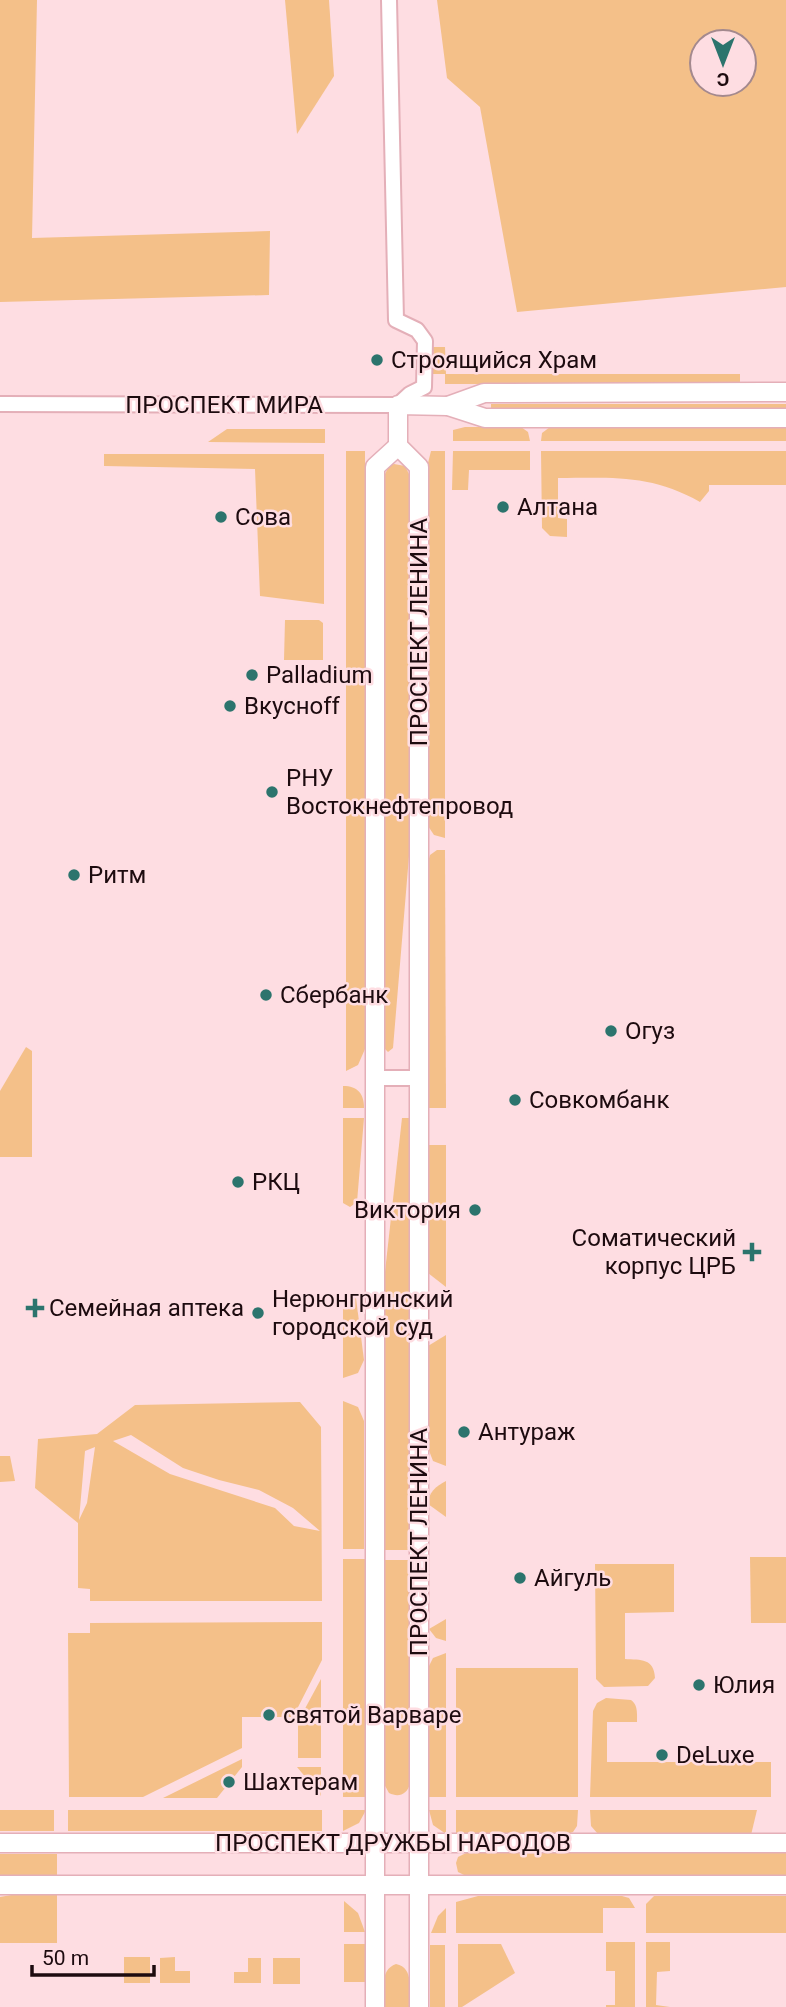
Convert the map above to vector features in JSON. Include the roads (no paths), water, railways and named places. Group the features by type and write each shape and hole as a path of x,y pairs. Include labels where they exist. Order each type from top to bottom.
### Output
{"street":[{"path":"389,0 396,320 417,330 425,341 424,387 410,394 398,405 398,446"},
{"name":"ПРОСПЕКТ МИРА","path":"449,406 484,393 786,392"},
{"name":"ПРОСПЕКТ МИРА","path":"0,404 398,405 449,406 485,418 786,418"},
{"name":"ПРОСПЕКТ ЛЕНИНА","path":"374,2007 375,467 398,446 419,467 419,2007"},
{"path":"375,1077 419,1077"},
{"name":"ПРОСПЕКТ ДРУЖБЫ НАРОДОВ","path":"0,1843 786,1843"},
{"name":"ПРОСПЕКТ ДРУЖБЫ НАРОДОВ","path":"0,1885 786,1885"}],"place":[{"name":"Строящийся Храм","path":"377,360"},
{"name":"Алтана","path":"503,507"},
{"name":"Сова","path":"221,517"},
{"name":"Palladium","path":"252,675"},
{"name":"Вкусноff","path":"230,706"},
{"name":"РНУ Востокнефтепровод","path":"272,792"},
{"name":"Ритм","path":"74,875"},
{"name":"Сбербанк","path":"266,995"},
{"name":"Огуз","path":"611,1031"},
{"name":"Совкомбанк","path":"515,1100"},
{"name":"РКЦ","path":"238,1182"},
{"name":"Виктория","path":"475,1210"},
{"name":"Соматический корпус ЦРБ","path":"752,1252"},
{"name":"Семейная аптека","path":"35,1308"},
{"name":"Нерюнгринский городской суд","path":"258,1313"},
{"name":"Антураж","path":"464,1432"},
{"name":"Айгуль","path":"520,1578"},
{"name":"Юлия","path":"699,1685"},
{"name":"святой Варваре","path":"269,1715"},
{"name":"DeLuxe","path":"662,1755"},
{"name":"Шахтерам","path":"229,1782"}]}
